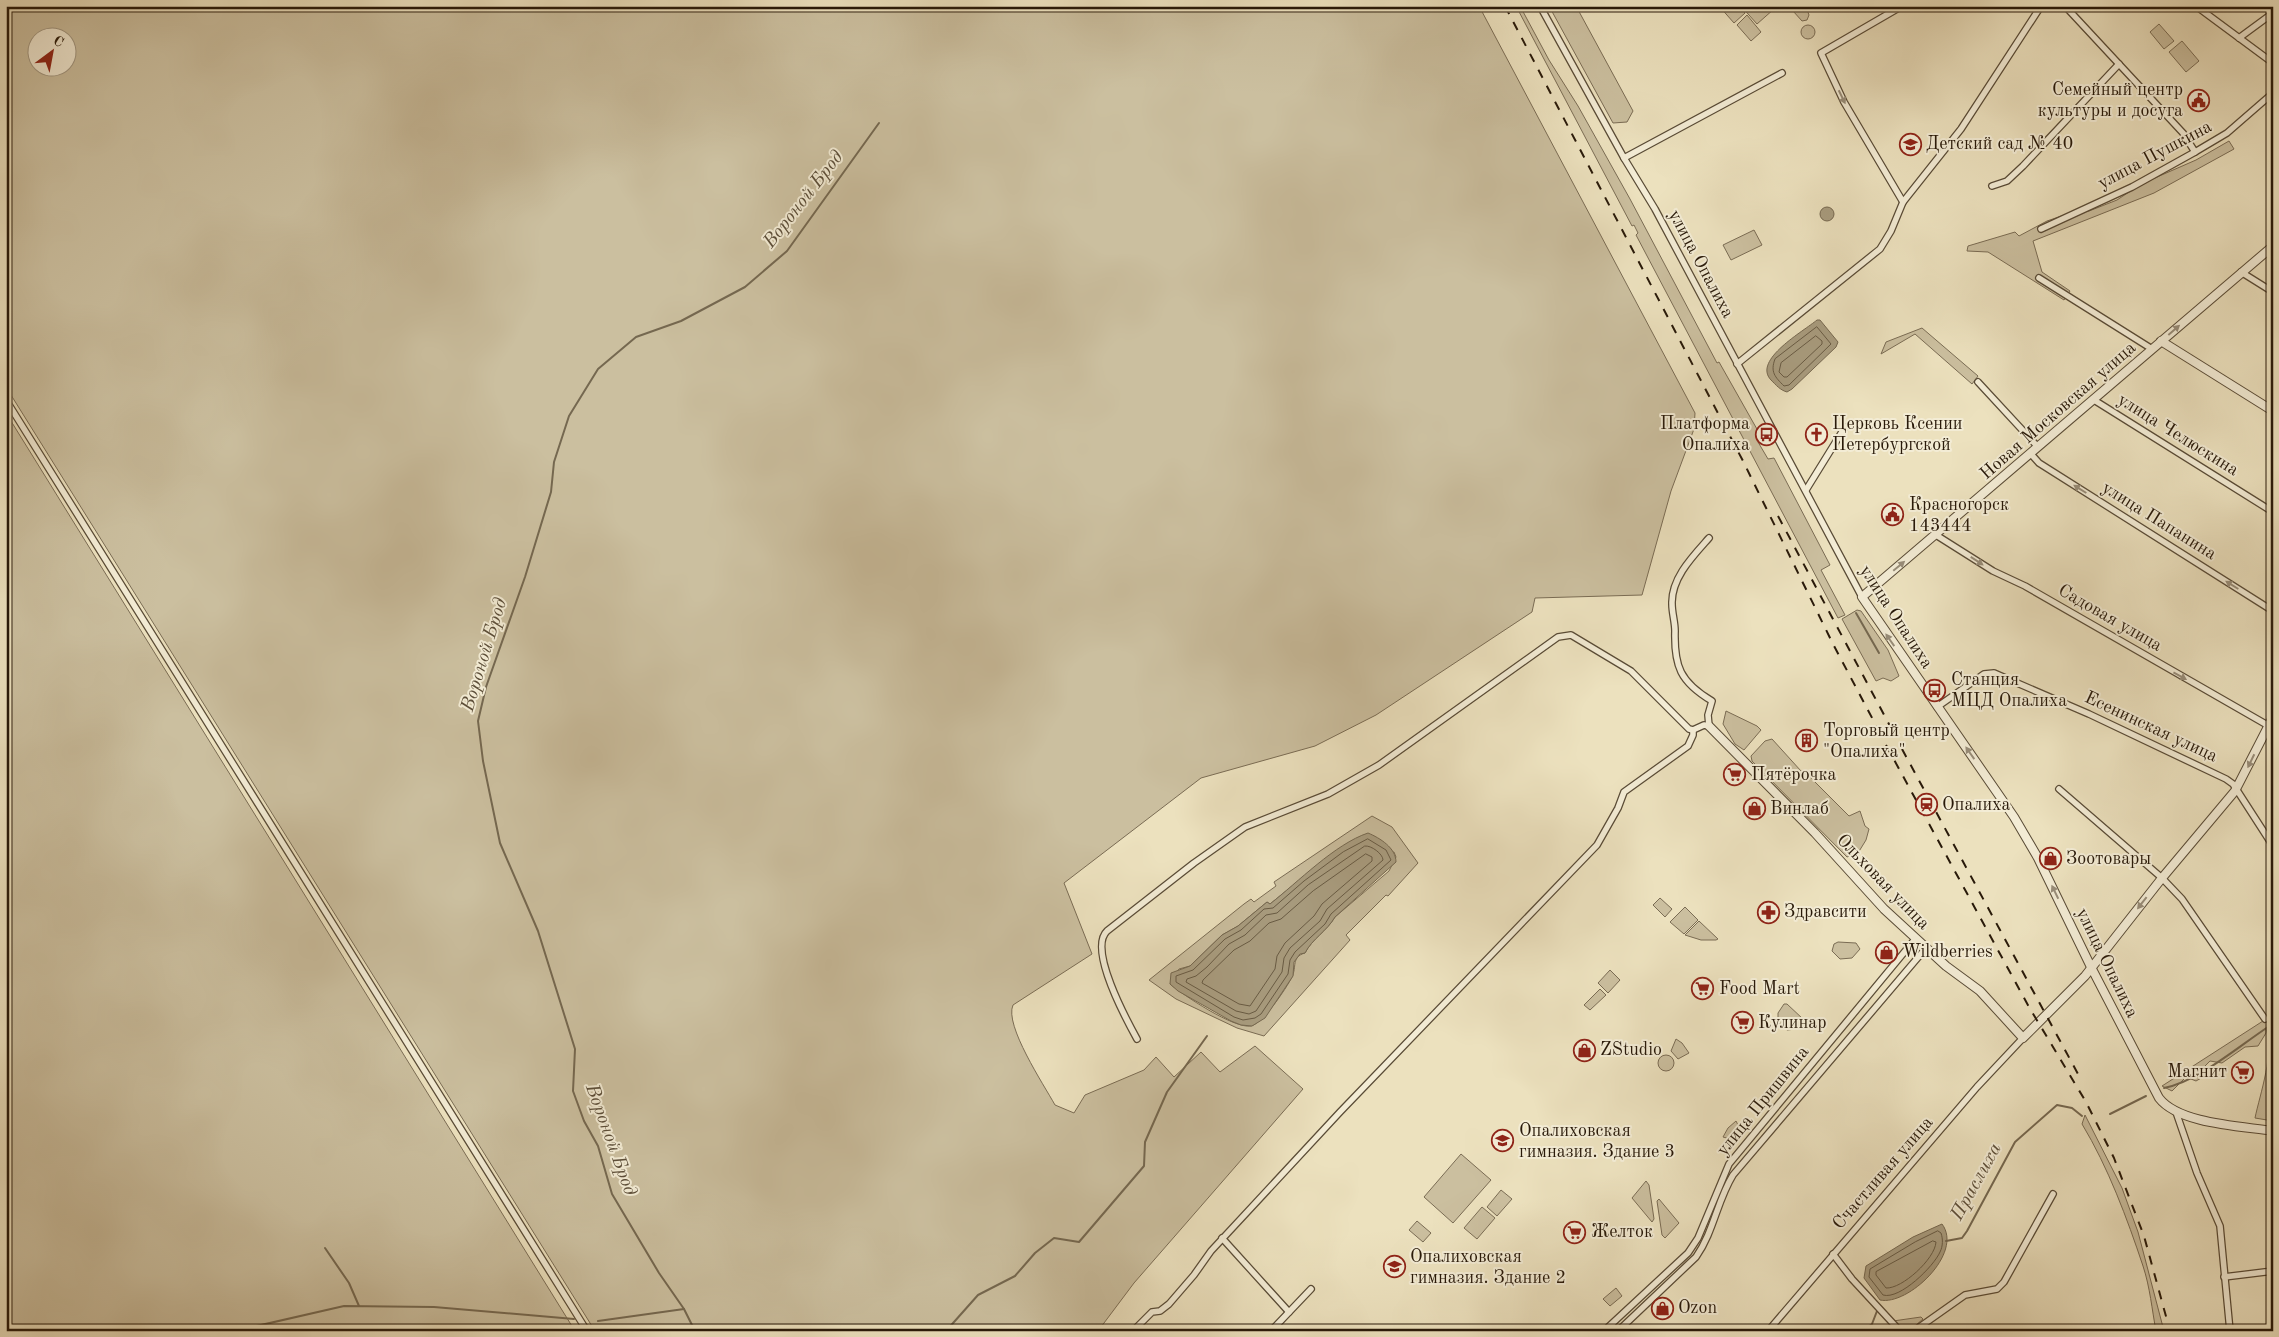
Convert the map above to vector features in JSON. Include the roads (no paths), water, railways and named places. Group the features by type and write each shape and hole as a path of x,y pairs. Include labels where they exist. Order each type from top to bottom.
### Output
{"street":[{"name":"улица Опалиха","path":"1540,6 1624,158 1655,209 1862,597 2014,817 2038,858 2091,967 2159,1098 2176,1112 2197,1173 2220,1226 2230,1331"},
{"path":"1902,6 1820,53 1849,111 1903,202"},
{"path":"1737,364 1880,248 1891,231 1903,202 1961,129 2041,6"},
{"path":"2065,6 2183,133 2196,152"},
{"path":"2196,6 2273,63"},
{"path":"2239,38 2273,13"},
{"path":"1992,186 2007,180 2023,166 2119,64"},
{"path":"1624,158 1782,73"},
{"name":"улица Пушкина","path":"2041,229 2132,187 2196,152 2227,133 2273,93"},
{"name":"Новая Московская улица","path":"1862,597 2273,246"},
{"path":"2241,272 2273,292"},
{"path":"2039,278 2152,349"},
{"path":"2161,341 2273,410"},
{"path":"1978,382 2038,448"},
{"path":"6,400 587,1331"},
{"name":"улица Челюскина","path":"2094,400 2273,512"},
{"path":"1806,490 1846,427"},
{"name":"улица Папанина","path":"2031,454 2039,463 2273,611"},
{"name":"Садовая улица","path":"1936,535 1993,571 2025,586 2269,726"},
{"path":"1137,1039 1110,983 1101,943 1103,935 1107,930 1194,863 1245,827 1328,794 1380,765 1558,637 1571,635 1631,671 1684,725 1692,730 1705,726 1712,701 1698,693 1678,669 1674,655 1675,624 1672,595 1687,563 1709,538"},
{"name":"Есенинская улица","path":"1937,707 1984,674 1994,673 2089,714 2226,779 2233,784 2235,791 2273,846"},
{"path":"2023,1038 2091,967 2235,791 2273,717"},
{"name":"Ольховая улица","path":"1705,726 1815,833 1884,909 1946,966 1980,991 2023,1038"},
{"path":"1133,1331 1152,1312 1160,1311 1169,1304 1222,1238 1340,1112 1597,845 1618,808 1624,792 1688,746 1693,735 1692,730"},
{"path":"2059,789 2162,878 2182,899 2265,1018"},
{"name":"улица Пришвина","path":"1604,1331 1688,1252 1698,1238 1729,1164 1916,938"},
{"path":"1618,1331 1696,1257 1705,1244 1721,1198 1733,1175 1926,948"},
{"name":"Счастливая улица","path":"1768,1331 1977,1086 2023,1038"},
{"path":"2176,1112 2196,1118 2273,1131"},
{"path":"1914,1331 1965,1295 1997,1289 2004,1282 2053,1194"},
{"path":"1222,1238 1289,1312"},
{"path":"1833,1254 1852,1279 1900,1331"},
{"path":"2224,1277 2273,1271"},
{"path":"1271,1331 1311,1289"}],"water":[{"path":"1824,207 1830,207 1834,214 1830,221 1824,221 1820,217 1820,211"},
{"path":"1817,320 1820,320 1838,342 1836,347 1787,392 1771,380 1767,372 1768,364 1782,347"},
{"path":"1368,833 1390,848 1396,862 1335,917 1305,953 1300,954 1294,962 1293,976 1265,1018 1252,1026 1241,1025 1178,991 1170,984 1171,973 1190,966 1222,935 1238,926 1267,902 1270,904 1330,854 1355,838"},
{"path":"1942,1224 1947,1236 1946,1249 1930,1275 1905,1295 1892,1300 1880,1300 1864,1278 1866,1266 1913,1237"}],"waterway":[{"name":"Вороной Брод","path":"695,1331 684,1309 659,1273 612,1194 598,1146 584,1121 573,1091 575,1049 538,931 500,843 483,761 478,721 486,687 525,577 551,492 554,462 569,416 598,369 636,337 681,321 745,287 787,251 879,123"},
{"path":"1856,613 1879,653"},
{"name":"Праслиха","path":"2164,1088 2205,1071 2268,1027"},
{"path":"946,1331 978,1295 1015,1276 1035,1253 1054,1238 1079,1242 1144,1166 1145,1142 1167,1092 1207,1036"},
{"name":"Праслиха","path":"2110,1114 2146,1096"},
{"name":"Праслиха","path":"1946,1241 1962,1238 1967,1231 2015,1142 2057,1105 2072,1108 2082,1116"},
{"path":"325,1248 349,1283 359,1306"},
{"path":"235,1331 344,1306 434,1307 574,1319"},
{"path":"598,1321 684,1309"},
{"name":"Праслиха","path":"1863,1331 1872,1324 1877,1311"}],"railway":[{"path":"1505,6 1743,461 1833,644 1879,731"},
{"path":"1778,516 1890,726"},
{"path":"1886,745 2029,1007 2086,1102 2114,1158 2144,1236 2170,1331"},
{"path":"1902,749 2078,1074"}],"place":[{"name":"Семейный центр культуры и досуга","path":"2199,100"},
{"name":"Детский сад № 40","path":"1910,144"},
{"name":"Платформа Опалиха","path":"1766,434"},
{"name":"Церковь Ксении Петербургской","path":"1816,434"},
{"name":"Красногорск 143444","path":"1893,515"},
{"name":"Станция МЦД Опалиха","path":"1935,690"},
{"name":"Торговый центр \"Опалиха\"","path":"1807,741"},
{"name":"Пятёрочка","path":"1735,775"},
{"name":"Опалиха","path":"1926,805"},
{"name":"Винлаб","path":"1754,809"},
{"name":"Зоотовары","path":"2050,859"},
{"name":"Здравсити","path":"1768,912"},
{"name":"Wildberries","path":"1886,952"},
{"name":"Food Mart","path":"1703,989"},
{"name":"Кулинар","path":"1742,1023"},
{"name":"ZStudio","path":"1584,1050"},
{"name":"Магнит","path":"2243,1072"},
{"name":"Опалиховская гимназия. Здание 3","path":"1503,1141"},
{"name":"Желток","path":"1575,1232"},
{"name":"Опалиховская гимназия. Здание 2","path":"1394,1267"},
{"name":"Ozon","path":"1662,1308"}]}
